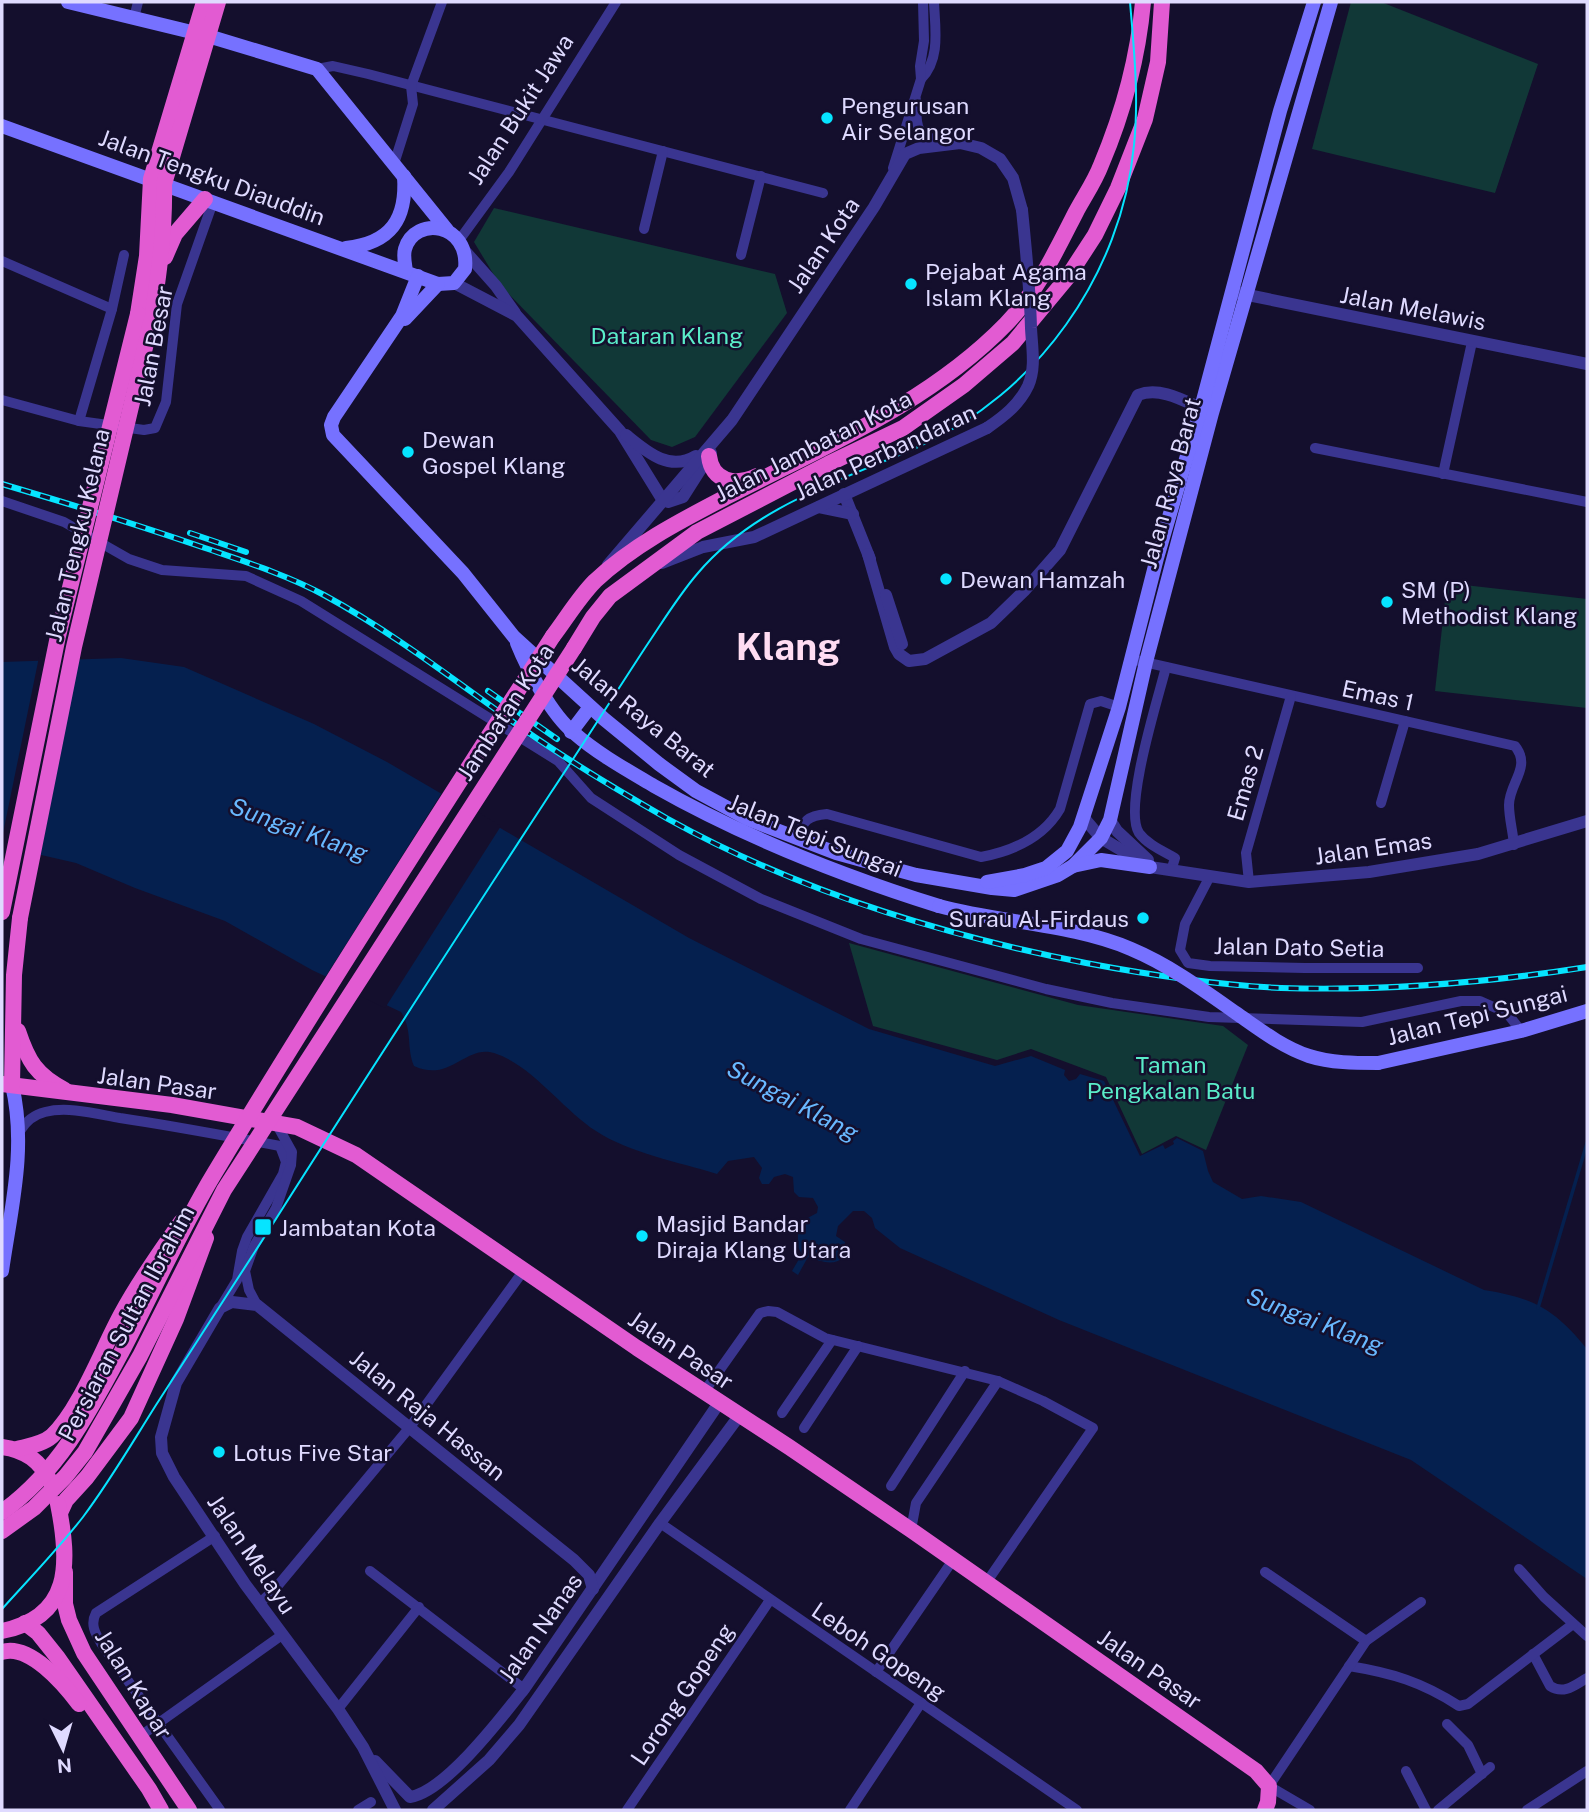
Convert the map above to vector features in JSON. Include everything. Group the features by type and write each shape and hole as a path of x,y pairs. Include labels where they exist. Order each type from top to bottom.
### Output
{"highway":[{"name":"Jalan Tengku Kelana","path":"202,35 204,2"},
{"name":"Jalan Tengku Kelana","path":"7,1085 20,918 74,647 145,316 147,256 158,182 202,35 218,2"},
{"name":"Jalan Jambatan Kota","path":"553,636 592,584 633,551 682,520 899,408 957,368 1006,323 1030,295 1050,263 1100,167 1122,107 1137,53 1143,2"},
{"name":"Jalan Jambatan Kota","path":"574,649 593,617 610,596 639,572 698,531 903,428 964,385 1013,342 1068,278 1095,235 1118,188 1145,119 1158,62 1162,2"},
{"name":"Jalan Tengku Kelana","path":"2,912 58,636 161,266 164,215 158,182"},
{"path":"161,266 175,234 209,200"},
{"path":"708,452 711,468 720,478 751,479 830,444"},
{"name":"Jambatan Kota","path":"212,1178 367,925 553,636"},
{"name":"Jambatan Kota","path":"224,1190 574,649"},
{"path":"13,1008 24,1051 34,1068 51,1083 73,1094"},
{"name":"Jalan Pasar","path":"7,1085 172,1105 300,1129 356,1155 719,1403 988,1581 1256,1771 1269,1786"},
{"path":"9,1448 35,1445 49,1439 64,1420 81,1394 128,1302 212,1178"},
{"name":"Persiaran Sultan Ibrahim","path":"2,1513 24,1497 54,1465 74,1437 212,1178"},
{"path":"60,1513 66,1500 87,1477 131,1418 176,1319 224,1190"},
{"name":"Persiaran Sultan Ibrahim","path":"2,1531 34,1508 85,1452 140,1356 224,1190"},
{"name":"Jalan Kapar","path":"9,1448 34,1459 44,1469 56,1493 60,1513 67,1612 84,1653 189,1810"},
{"path":"2,1631 38,1619 51,1607 65,1572"},
{"name":"Jalan Kapar","path":"25,1623 38,1633 58,1658 161,1810"},
{"path":"2,1652 21,1652 36,1660 71,1693 108,1743 149,1789"},
{"path":"1265,1810 1269,1786"}],"main road":[{"path":"68,2 202,35 317,69 447,230 462,244"},
{"name":"Jalan Raya Barat","path":"972,884 1025,876 1046,868 1066,851 1083,817 1119,707 1138,661 1207,410 1231,291 1292,66 1314,2"},
{"name":"Jalan Raya Barat","path":"1207,410 1248,296 1331,2"},
{"name":"Jalan Tengku Diauddin","path":"2,125 412,274"},
{"path":"341,248 361,246 386,235 397,223 405,195 404,176"},
{"path":"384,344 402,316 412,274 405,251 409,240 424,230 447,230"},
{"name":"Jalan Bukit Jawa","path":"454,283 465,269 462,244"},
{"path":"412,274 438,284 454,283"},
{"path":"384,344 438,284"},
{"name":"Jalan Raya Barat","path":"384,344 334,417 331,425 333,435 463,573 514,637 590,707 696,791 748,819 836,853 916,875 1014,890 1058,875 1073,866 1101,838 1110,820 1126,748 1138,661"},
{"name":"Jalan Tepi Sungai","path":"514,637 544,695 571,732 631,773 706,815 751,837 856,879 939,906 976,916 1092,936 1118,944 1177,972 1274,1039 1293,1049 1329,1060 1378,1063 1521,1031 1587,1011"},
{"path":"571,732 590,707"},
{"path":"1091,787 1093,812 1104,811 1112,781 1126,748"},
{"path":"1073,866 1101,860 1161,869"},
{"path":"2,1271 20,1131 7,1085"},
{"path":"2,1437 9,1448"}],"street":[{"path":"134,18 138,2"},
{"path":"394,164 413,104 411,86 442,2"},
{"name":"Jalan Bukit Jawa","path":"462,244 616,2"},
{"name":"Jalan Kota","path":"592,584 662,499 668,502 682,497 708,452 729,432 732,420 889,182 921,79 923,2"},
{"name":"Jalan Kota","path":"921,79 930,70 936,45 934,2"},
{"path":"317,69 333,66 823,192"},
{"path":"916,93 917,128 921,134 947,144"},
{"name":"Jalan Perbandaran","path":"639,572 703,547 748,539 987,428 1006,414 1027,388 1033,371 1030,286 1022,210 1017,186 1000,159 981,148 960,143 919,148 905,154 889,182"},
{"path":"644,229 663,151"},
{"path":"741,255 761,176"},
{"name":"Jalan Besar","path":"2,400 79,421 144,430 155,428 166,402 177,304 209,200"},
{"path":"462,244 517,316 620,430 656,458 686,462 708,452"},
{"path":"79,421 112,309 124,255"},
{"path":"2,261 112,309"},
{"path":"454,283 517,316"},
{"name":"Jalan Melawis","path":"1231,291 1587,364"},
{"path":"1443,474 1472,342"},
{"path":"844,494 868,554 895,647 906,660 925,659 990,623 1024,592 1060,550 1112,443 1139,395 1151,392 1171,395 1207,410"},
{"path":"620,430 662,499"},
{"path":"1315,448 1587,502"},
{"path":"648,517 651,503 649,480"},
{"path":"2,502 64,522 129,559 162,570 246,576 302,601 558,761 591,798 679,855 761,899 861,939 1032,986 1112,1003 1184,1014 1223,1018 1362,1022 1461,1001 1480,1000 1507,1013 1521,1031"},
{"path":"819,507 853,514"},
{"name":"Emas 1","path":"1138,661 1232,680 1290,696 1515,746 1521,754 1522,762 1509,802 1514,845"},
{"path":"1110,820 1123,837 1161,869 1175,858 1147,841 1139,832 1134,814 1135,792 1166,667"},
{"name":"Emas 2","path":"1249,883 1246,853 1290,696"},
{"path":"797,838 803,822 815,815 827,814 981,857 1004,852 1031,840 1056,816 1090,704 1101,701 1119,707"},
{"path":"1381,803 1405,721"},
{"name":"Jalan Emas","path":"1083,817 1101,838 1161,869 1249,883 1369,872 1478,854 1587,821"},
{"name":"Jalan Dato Setia","path":"1209,878 1185,924 1181,950 1188,963 1210,966 1418,968"},
{"path":"20,1131 26,1121 35,1116 58,1110 170,1125 280,1146 286,1162 283,1174 247,1237 237,1280 220,1308"},
{"path":"257,1305 249,1290 245,1271 254,1245 276,1208 291,1165 292,1152 277,1125"},
{"path":"260,1603 275,1589 410,1427 524,1270"},
{"path":"220,1308 232,1302 257,1305"},
{"name":"Jalan Raja Hassan","path":"257,1305 575,1560 589,1575 593,1590"},
{"name":"Jalan Melayu","path":"220,1308 176,1383 161,1437 162,1453 174,1477 260,1603 338,1709 363,1748 395,1810"},
{"path":"704,1392 761,1313 768,1311 777,1312 832,1340 998,1381 1093,1428 988,1581"},
{"path":"782,1413 832,1340"},
{"path":"804,1428 858,1346"},
{"path":"891,1486 965,1371"},
{"path":"911,1531 916,1503 998,1381"},
{"name":"Jalan Nanas","path":"363,1748 410,1797 420,1796 436,1785 490,1732 524,1689 719,1403"},
{"name":"Jalan Nanas","path":"433,1810 463,1786 506,1743 660,1523 739,1416"},
{"name":"Leboh Gopeng","path":"660,1523 1077,1810"},
{"path":"215,1536 96,1614 93,1619 94,1632 101,1643 220,1810"},
{"path":"876,1672 953,1560"},
{"path":"1519,1569 1587,1636"},
{"path":"370,1571 524,1689"},
{"path":"1265,1572 1366,1641"},
{"name":"Lorong Gopeng","path":"627,1810 770,1600"},
{"path":"1310,1810 1269,1786 1366,1641 1422,1602"},
{"path":"338,1709 419,1607"},
{"path":"1349,1666 1391,1673 1423,1684 1459,1706 1468,1704 1573,1624"},
{"path":"139,1737 282,1635"},
{"path":"1533,1654 1550,1686 1555,1689 1562,1691 1587,1678"},
{"path":"850,1810 921,1703"},
{"path":"1438,1810 1486,1771 1468,1745 1447,1724"},
{"path":"1406,1771 1426,1810"},
{"path":"1527,1810 1587,1771"},
{"path":"358,1810 371,1801"}],"green space":[{"path":"1351,2 1381,2 1538,64 1495,193 1312,149"},
{"name":"Dataran Klang","path":"494,208 775,274 787,313 695,437 672,447 651,440 500,285 474,242"},
{"path":"1447,583 1587,599 1587,708 1435,691"},
{"name":"Taman Pengkalan Batu","path":"849,943 1078,1005 1223,1026 1248,1045 1206,1150 1176,1136 1142,1154 1106,1077 1031,1049 997,1060 873,1026"}],"water":[{"name":"Sungai Klang","path":"121,658 184,667 314,724 387,762 689,938 869,1029 995,1066 1031,1056 1065,1070 1064,1075 1069,1081 1080,1074 1104,1081 1140,1156 1163,1145 1165,1149 1174,1144 1173,1141 1177,1138 1203,1151 1213,1182 1242,1199 1261,1196 1301,1202 1484,1290 1517,1297 1543,1308 1565,1324 1587,1349 1587,1579 1411,1460 1059,1320 900,1248 875,1228 872,1218 864,1211 853,1211 838,1226 836,1236 845,1242 844,1257 831,1262 808,1257 798,1275 792,1271 802,1254 798,1247 798,1223 817,1213 818,1207 813,1198 799,1197 794,1192 793,1177 785,1174 774,1177 769,1184 762,1184 759,1178 762,1168 754,1157 728,1161 717,1174 623,1145 584,1122 521,1067 494,1053 475,1054 438,1070 414,1066 407,1026 401,1012 312,970 225,921 76,863 2,846 2,662"}],"pier":[{"path":"79,656 40,858 2,849 39,657"},
{"path":"443,791 501,826 385,1008 324,979"}],"waterway":[{"path":"1538,1308 1587,1143"}],"tram line":[{"path":"2,1609 64,1541 102,1490 443,958 645,648 698,573 745,530 772,513 829,484 918,447 961,424 1000,396 1035,362 1066,324 1092,283 1112,239 1126,193 1134,145 1136,109 1130,2"}],"railway":[{"path":"2,484 180,539 266,569 310,588 375,625 540,741 668,819 768,868 871,908 1032,952 1134,972 1256,987 1358,988 1434,985 1587,967"},
{"path":"190,533 246,552"},
{"path":"488,691 557,739"}],"place":[{"name":"Pengurusan Air Selangor","path":"827,118"},
{"name":"Pejabat Agama Islam Klang","path":"911,284"},
{"name":"Dewan Gospel Klang","path":"408,452"},
{"name":"Dewan Hamzah","path":"946,579"},
{"name":"SM (P) Methodist Klang","path":"1387,602"},
{"name":"Surau Al-Firdaus","path":"1143,918"},
{"name":"Jambatan Kota","path":"263,1227"},
{"name":"Masjid Bandar Diraja Klang Utara","path":"642,1236"},
{"name":"Lotus Five Star","path":"219,1452"}],"district":[{"name":"Klang","path":"788,646"}]}
